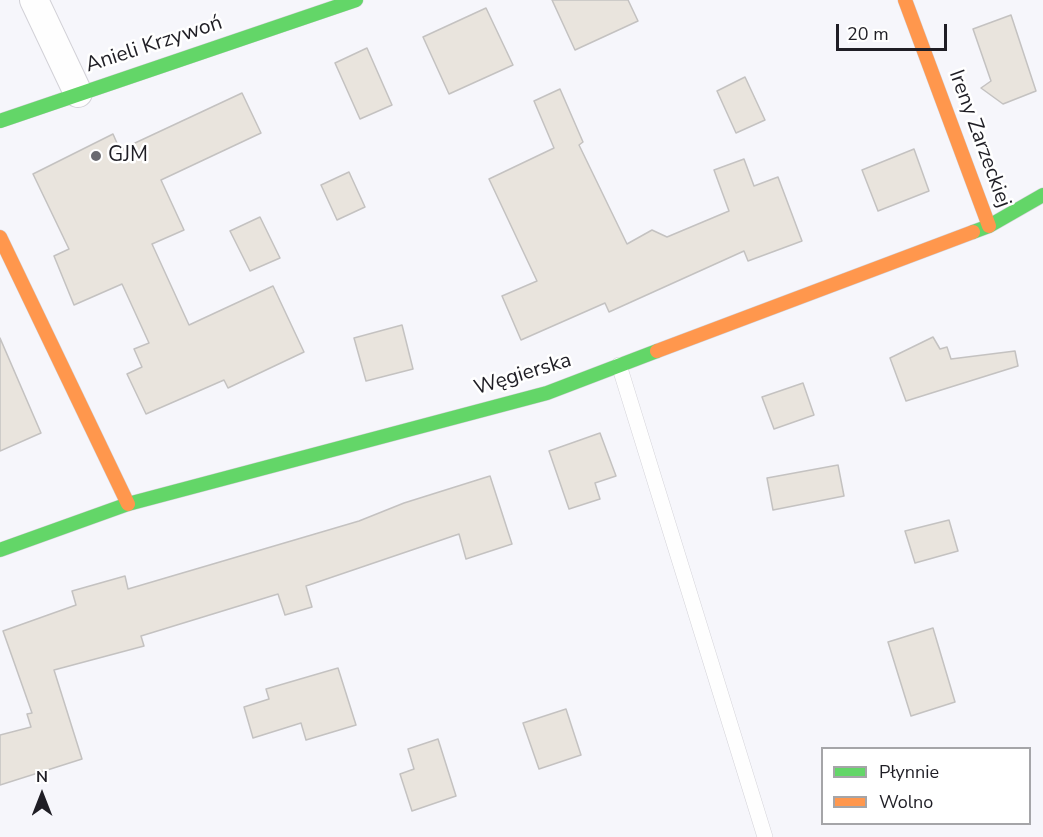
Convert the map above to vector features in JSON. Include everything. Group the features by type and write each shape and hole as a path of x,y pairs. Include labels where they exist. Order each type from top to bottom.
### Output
{"street":[{"path":"34,0 78,93"},
{"name":"Anieli Krzywoń","path":"0,121 356,0"},
{"name":"Ireny Zarzeckiej","path":"905,0 989,226"},
{"name":"Węgierska","path":"0,550 128,504 547,393 989,226 1043,195"},
{"path":"0,237 128,504"}],"lane":[{"path":"619,365 765,837"}],"building":[{"path":"552,0 628,0 638,21 575,50"},
{"path":"486,8 513,65 449,94 423,37"},
{"path":"1011,15 1036,91 1003,104 981,88 991,81 973,29"},
{"path":"367,48 392,105 360,119 335,63"},
{"path":"745,77 765,120 736,133 717,91"},
{"path":"560,89 583,142 579,145 627,244 652,230 667,237 729,211 714,170 744,159 754,186 778,177 802,241 748,261 744,251 609,312 605,303 521,340 502,296 537,281 489,179 554,148 534,101"},
{"path":"242,93 261,133 161,180 184,230 152,244 189,325 273,286 304,352 228,388 224,380 146,414 127,374 142,367 134,349 149,343 122,284 74,305 54,256 69,249 33,174 113,134 120,150"},
{"path":"914,149 929,191 878,211 862,170"},
{"path":"349,172 365,207 337,220 321,185"},
{"path":"260,217 280,258 250,271 230,231"},
{"path":"402,325 413,369 366,381 354,338"},
{"path":"933,337 940,349 947,347 951,359 1015,351 1018,366 906,401 890,358"},
{"path":"0,338 41,433 0,451"},
{"path":"803,383 814,415 774,429 762,397"},
{"path":"600,433 616,476 595,483 600,499 569,509 549,451"},
{"path":"838,465 844,496 773,510 767,478"},
{"path":"490,476 512,544 466,559 459,534 306,586 312,607 285,615 278,594 141,636 144,646 54,670 82,759 0,785 0,735 31,727 27,714 32,713 3,631 76,605 72,591 125,576 128,589 359,521 404,503"},
{"path":"949,520 958,551 915,563 905,531"},
{"path":"933,628 955,702 911,716 888,642"},
{"path":"338,668 356,725 306,740 301,723 253,738 244,707 269,699 266,689"},
{"path":"566,709 581,755 539,769 523,723"},
{"path":"438,739 456,796 412,811 400,774 414,769 408,749"}],"traffic: fast":[{"path":"0,121 356,0"},
{"path":"973,232 989,226 1043,195"},
{"path":"0,550 128,504 547,393 657,351"}],"traffic: slow":[{"path":"905,0 989,226"},
{"path":"657,351 973,232"},
{"path":"0,237 128,504"}],"place":[{"name":"GJM","path":"96,156"}]}
